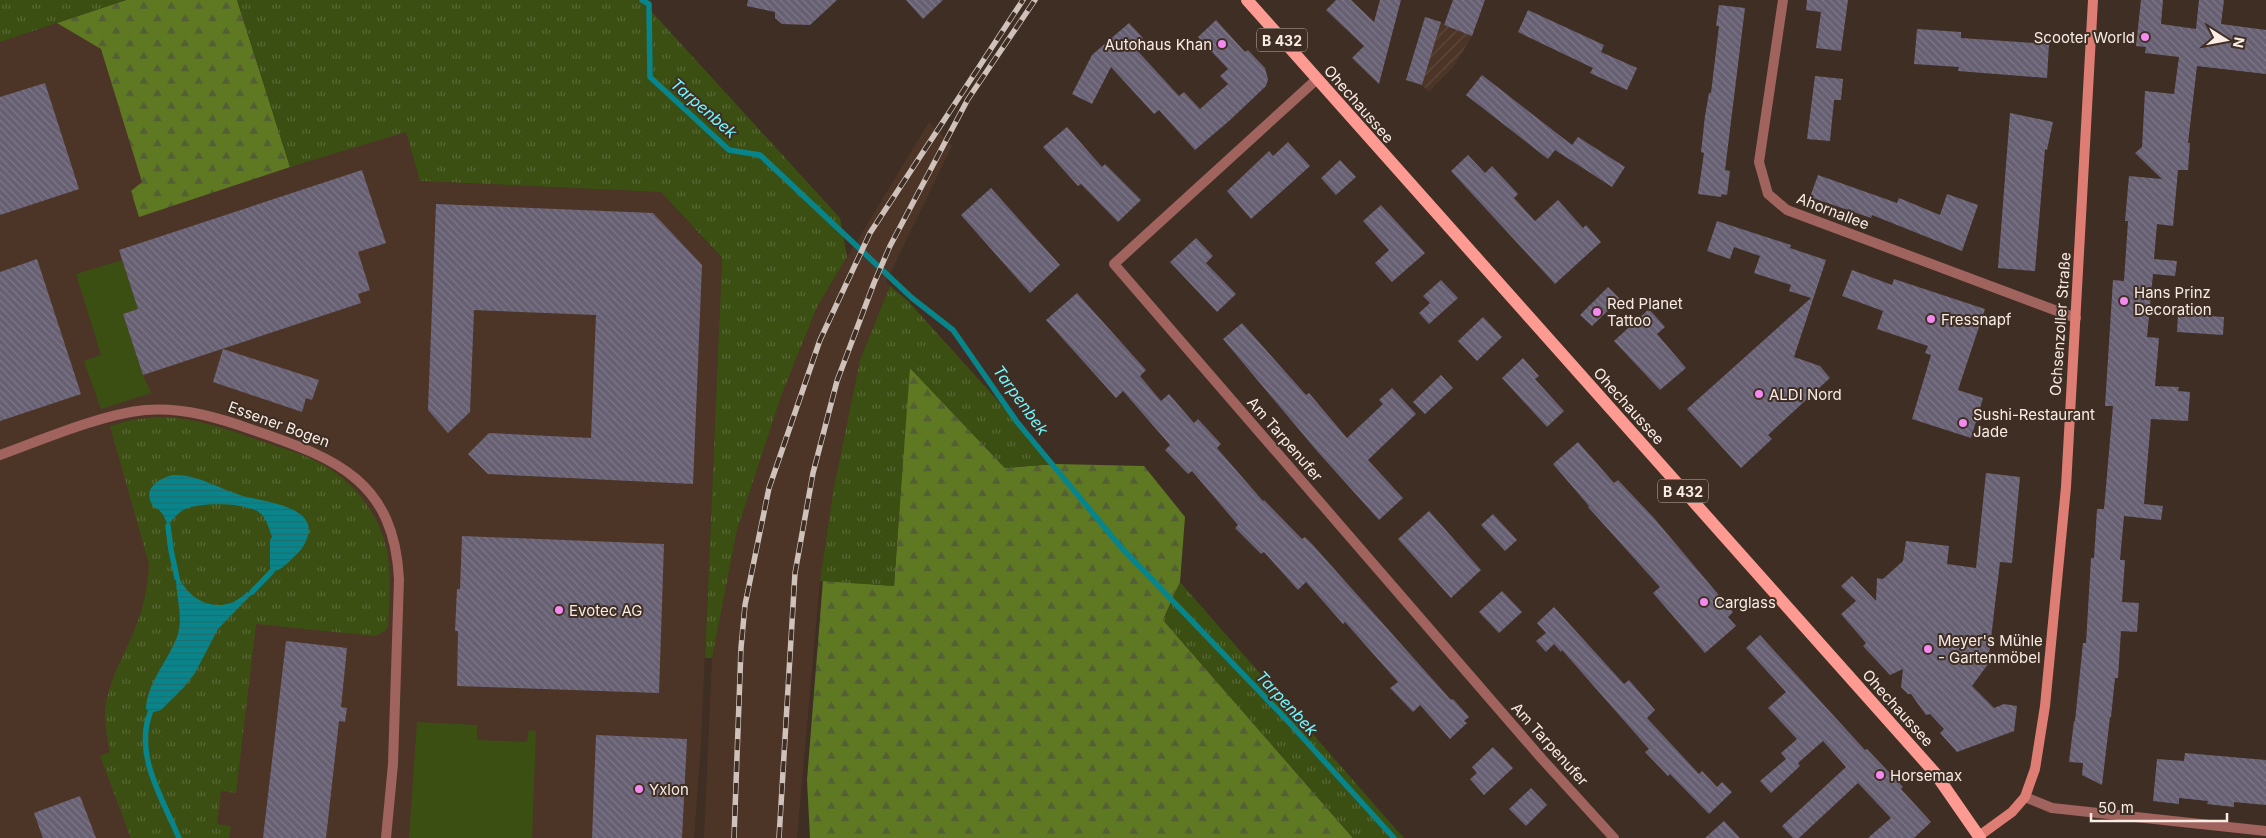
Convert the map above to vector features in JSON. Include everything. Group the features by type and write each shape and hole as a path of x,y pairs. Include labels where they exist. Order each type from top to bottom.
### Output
{"main road":[{"name":"Ohechaussee","path":"1247,0 1934,773 1978,837"},
{"name":"Ochsenzoller Straße","path":"1978,837 2012,812 2025,797 2035,770 2047,688 2066,495 2093,0"}],"street":[{"name":"Ahornallee","path":"1782,0 1759,162 1768,194 1787,210 2076,318"},
{"name":"Am Tarpenufer","path":"1317,79 1114,264 1542,759 1614,838"},
{"name":"Essener Bogen","path":"0,455 116,416 145,410 170,409 212,416 315,451 338,464 362,485 384,515 396,543 398,558 399,579 393,764 386,838"},
{"path":"2025,797 2052,808 2266,831"}],"shaded area":[{"path":"126,0 237,0 290,167 406,131 420,181 661,192 722,259 701,744 694,838 0,838 0,42"},
{"path":"1441,22 1472,36 1454,66 1429,92 1422,85"},
{"path":"929,122 952,146 886,282 890,286 860,360 833,492 820,581 797,838 704,838 712,658 737,530 783,391 817,307"}],"green space":[{"path":"0,0 126,0 0,42"},
{"path":"126,0 237,0 290,167 139,217 131,191 142,182 101,49 57,23"},
{"path":"237,0 641,0 840,218 847,257 817,307 783,391 737,530 712,658 705,658 722,258 661,192 420,181 406,132 290,167"},
{"path":"122,260 138,309 123,314 143,375 151,393 101,409 84,361 101,355 76,274"},
{"path":"890,286 908,301 1055,464 1005,468 910,368 894,586 820,581 833,492 860,360"},
{"path":"909,367 1005,468 1055,464 1144,466 1185,517 1180,582 1163,620 1353,838 810,838 807,780 823,580 894,586"},
{"path":"158,417 185,419 211,425 292,451 322,464 346,481 366,503 380,529 388,557 388,626 385,631 375,636 256,624 236,793 221,791 217,824 231,826 229,838 131,838 100,756 110,752 105,721 108,693 140,615 148,581 149,564 110,426 132,420"},
{"path":"1180,582 1404,838 1353,838 1163,620"},
{"path":"417,722 477,725 477,740 527,742 529,730 536,731 532,838 409,838"}],"water":[{"path":"174,475 192,477 243,496 274,503 296,511 304,517 308,525 308,535 305,543 298,553 285,565 279,570 272,571 270,567 270,540 272,537 268,524 260,513 254,509 223,504 201,505 180,512 168,526 161,512 153,506 149,493 154,484"},
{"path":"176,578 179,578 192,595 210,604 220,605 229,603 247,592 252,594 218,629 195,673 185,686 161,710 150,713 146,709 150,690 173,646 179,630 180,615"}],"building":[{"path":"748,0 837,0 810,25 782,24 775,18 775,12 747,6"},
{"path":"906,0 943,0 923,19"},
{"path":"1336,0 1351,0 1374,22 1380,0 1401,0 1379,84 1352,58 1364,46 1326,10"},
{"path":"1453,0 1485,0 1472,36 1444,25"},
{"path":"1807,0 1848,0 1841,51 1816,48 1821,12 1806,10"},
{"path":"2141,0 2163,0 2161,24 2196,29 2199,0 2224,0 2221,24 2266,30 2266,74 2197,66 2188,143 2190,143 2188,170 2178,170 2173,226 2157,224 2154,259 2177,261 2175,276 2153,274 2147,337 2159,338 2155,386 2179,387 2178,391 2190,392 2188,421 2151,419 2144,504 2163,506 2161,520 2124,516 2120,560 2125,560 2122,602 2139,603 2137,632 2121,631 2118,678 2115,678 2102,785 2082,775 2083,763 2069,762 2083,643 2086,643 2091,558 2094,558 2097,509 2104,509 2113,406 2105,406 2113,280 2124,281 2128,221 2125,221 2129,176 2162,179 2135,153 2142,147 2145,91 2174,94 2179,57 2145,53 2146,47 2136,46"},
{"path":"1719,5 1745,8 1725,170 1730,171 1727,195 1722,194 1721,197 1698,194 1704,153 1701,152 1705,116 1709,93 1711,93 1719,26 1716,26"},
{"path":"1528,10 1604,45 1601,52 1637,68 1627,90 1590,73 1593,68 1518,32"},
{"path":"1425,17 1441,22 1422,85 1406,80"},
{"path":"1216,20 1245,52 1248,50 1265,68 1268,79 1266,86 1195,150 1159,110 1154,114 1111,67 1092,104 1072,94 1092,55 1129,23 1143,38 1134,47 1179,96 1184,92 1200,109 1228,84 1220,76 1228,69 1198,37"},
{"path":"1917,29 1961,32 1961,38 2049,44 2047,78 1958,71 1959,67 1914,64"},
{"path":"1482,75 1572,145 1578,137 1625,167 1612,187 1555,150 1548,159 1466,95"},
{"path":"1815,76 1843,79 1841,100 1834,100 1830,141 1807,139"},
{"path":"45,83 79,189 0,215 0,97"},
{"path":"2010,113 2053,122 2047,150 2045,149 2035,271 1998,268"},
{"path":"1067,127 1102,167 1105,164 1141,200 1118,222 1081,184 1078,186 1043,147"},
{"path":"1288,142 1310,166 1251,219 1227,191 1269,151 1273,156"},
{"path":"1468,155 1485,173 1492,166 1518,194 1514,198 1535,221 1558,200 1583,228 1586,225 1601,242 1555,284 1451,171"},
{"path":"1340,160 1356,177 1336,195 1321,178"},
{"path":"362,170 386,243 358,252 370,290 358,294 361,303 143,375 123,314 138,309 119,250"},
{"path":"1818,175 1897,203 1899,198 1940,215 1947,194 1978,205 1962,251 1872,215 1871,218 1810,197"},
{"path":"991,188 1060,265 1030,293 961,215"},
{"path":"436,204 653,213 702,265 693,484 488,474 468,454 489,433 591,438 596,315 474,310 470,412 448,433 428,410"},
{"path":"1381,205 1425,253 1392,282 1375,263 1389,250 1363,221"},
{"name":"ALDI Nord","path":"1717,221 1791,245 1790,248 1826,260 1794,357 1820,366 1830,378 1768,435 1772,439 1741,468 1687,409 1811,298 1789,291 1791,285 1754,273 1760,256 1734,247 1730,259 1707,251"},
{"path":"1196,238 1213,256 1206,263 1236,294 1217,312 1170,262"},
{"path":"37,259 81,394 0,421 0,272"},
{"path":"1852,270 1892,285 1894,279 1985,309 1958,390 1983,398 1971,438 1912,419 1931,355 1925,353 1928,346 1877,329 1883,311 1842,296"},
{"path":"1441,280 1458,298 1429,324 1419,313 1430,303 1423,296"},
{"name":"Red Planet Tattoo","path":"1608,287 1620,299 1592,326 1580,315"},
{"path":"1077,293 1146,370 1140,376 1161,401 1169,394 1194,423 1198,419 1221,444 1217,448 1263,501 1302,539 1305,537 1312,544 1451,700 1453,699 1469,717 1464,721 1467,723 1450,739 1420,705 1413,712 1390,688 1398,682 1345,622 1343,624 1306,582 1298,590 1264,552 1261,554 1235,528 1238,525 1192,471 1188,474 1165,450 1170,445 1123,391 1116,398 1046,320"},
{"path":"1649,309 1665,327 1657,334 1686,368 1660,390 1614,341"},
{"path":"2178,314 2224,317 2223,335 2177,332"},
{"path":"1483,317 1502,337 1477,361 1458,341"},
{"path":"1242,323 1306,395 1309,393 1347,438 1383,404 1379,400 1392,388 1416,414 1368,460 1403,498 1379,520 1317,451 1223,339"},
{"path":"223,349 319,380 312,400 306,398 302,412 213,382"},
{"path":"1523,358 1539,376 1535,379 1564,411 1547,427 1502,378"},
{"path":"1441,375 1453,388 1425,414 1413,402"},
{"path":"1578,442 1614,483 1618,480 1654,518 1733,612 1728,617 1736,626 1705,653 1653,593 1660,587 1588,507 1553,464"},
{"name":"Meyer's Mühle - Gartenmöbel","path":"1986,473 2020,477 2012,563 2000,562 1988,664 1972,686 1994,708 2004,704 2017,706 2014,731 1957,752 1940,733 1944,729 1930,714 1926,715 1911,694 1908,694 1901,687 1903,669 1890,675 1863,646 1866,643 1841,614 1856,601 1841,586 1852,576 1876,601 1877,578 1883,579 1903,561 1906,541 1949,546 1947,564 1976,568"},
{"path":"1429,511 1481,570 1451,598 1398,539"},
{"path":"1493,514 1517,540 1505,551 1481,525"},
{"name":"Evotec AG","path":"462,536 664,544 659,693 457,686 458,631 455,631 457,589 460,589"},
{"path":"1502,591 1522,612 1499,633 1479,612"},
{"path":"1554,607 1624,684 1629,680 1655,710 1647,718 1699,774 1702,771 1717,787 1722,782 1732,792 1709,814 1670,774 1668,776 1645,752 1649,749 1562,650 1561,652 1554,644 1546,652 1536,641 1546,633 1537,623"},
{"path":"1760,635 1865,750 1867,749 1903,787 1901,789 1931,822 1914,838 1868,838 1891,818 1858,783 1799,838 1793,838 1782,826 1846,767 1823,741 1798,763 1800,766 1771,793 1760,781 1786,759 1781,753 1797,739 1768,708 1786,692 1746,648"},
{"path":"286,641 347,648 341,707 347,708 345,722 339,721 326,838 263,838"},
{"name":"Yxlon","path":"596,735 687,739 682,838 592,838"},
{"path":"1493,747 1513,768 1484,795 1470,779 1477,773 1472,767"},
{"path":"2185,753 2266,760 2266,805 2234,802 2234,807 2207,804 2208,801 2179,798 2179,804 2153,801 2157,759 2184,761"},
{"path":"1531,788 1547,805 1526,826 1509,809"},
{"path":"80,796 96,838 43,838 34,813"},
{"path":"1724,821 1740,838 1705,838"}],"waterway":[{"name":"Tarpenbek","path":"642,0 649,4 650,77 729,150 760,155 912,298 953,330 1017,422 1120,546 1285,718 1394,838"},
{"path":"168,526 177,578"},
{"path":"252,592 272,571"},
{"path":"150,713 146,729 148,761 152,777 179,838"}],"railway":[{"path":"734,838 741,648 745,605 769,488 820,340 870,233 1023,0"},
{"path":"779,838 795,573 813,473 837,381 890,246 968,99 1035,0"}],"place":[{"name":"Scooter World","path":"2145,37"},
{"name":"Autohaus Khan","path":"1222,44"},
{"name":"Hans Prinz Decoration","path":"2124,301"},
{"name":"Red Planet Tattoo","path":"1597,312"},
{"name":"Fressnapf","path":"1931,319"},
{"name":"ALDI Nord","path":"1759,394"},
{"name":"Sushi-Restaurant Jade","path":"1963,423"},
{"name":"Carglass","path":"1704,602"},
{"name":"Evotec AG","path":"559,610"},
{"name":"Meyer's Mühle - Gartenmöbel","path":"1928,649"},
{"name":"Horsemax","path":"1880,775"},
{"name":"Yxlon","path":"639,789"}]}
